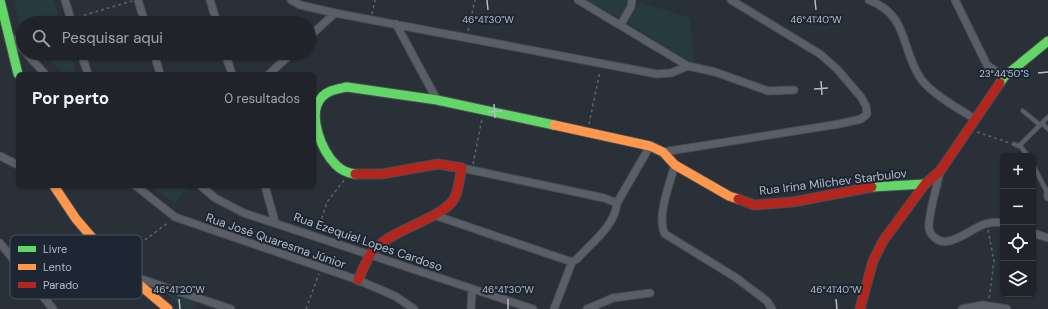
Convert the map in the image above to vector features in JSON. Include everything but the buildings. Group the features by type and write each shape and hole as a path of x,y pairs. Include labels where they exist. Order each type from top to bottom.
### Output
{"street":[{"path":"0,0 18,72"},
{"path":"65,0 70,16"},
{"path":"137,0 143,16"},
{"path":"210,0 214,16"},
{"path":"291,0 300,5 336,13 664,75 688,66"},
{"path":"578,0 621,24 688,66 720,74 768,91 794,90"},
{"path":"621,24 631,7 632,0"},
{"path":"663,152 839,124 861,118 867,114 866,106 855,90 820,54 731,0"},
{"path":"869,0 885,8 895,18 922,80 975,119"},
{"path":"955,0 987,65 1004,77"},
{"path":"316,31 336,13"},
{"path":"396,24 437,100"},
{"path":"8,34 16,43"},
{"path":"860,309 873,261 883,241 925,184 940,170 1004,77 1047,42"},
{"path":"32,60 43,72"},
{"path":"83,60 87,72"},
{"path":"156,60 159,72"},
{"path":"227,60 231,72"},
{"path":"271,72 284,60"},
{"name":"Rua Irina Milchev Starbulov","path":"316,105 328,91 347,87 437,100 650,146 663,152 675,165 728,196 754,205 793,202 879,186 925,184"},
{"name":"Rua Irina Milchev Starbulov","path":"316,123 318,132 332,161 340,168 350,173 377,176 409,168 436,164 462,168"},
{"path":"554,309 572,262 577,259 613,220 618,203 650,146"},
{"path":"0,156 16,162"},
{"path":"675,165 662,218 662,229 666,234 735,278 767,301 772,309"},
{"path":"358,280 371,254 397,234 434,215 451,203 455,197 462,168 604,198 618,203"},
{"path":"940,170 929,225 933,236 941,241 951,241 987,223 1000,223"},
{"path":"55,188 89,235"},
{"name":"Rua José Quaresma Júnior","path":"139,188 175,217 358,280 395,296 414,309"},
{"name":"Rua Ezequiel Lopes Cardoso","path":"204,188 227,206 244,213 275,222 533,309"},
{"path":"266,188 275,222"},
{"path":"434,215 572,262"},
{"path":"1036,234 1048,238"},
{"path":"0,243 10,255"},
{"path":"142,280 231,309"},
{"path":"142,288 168,309"},
{"path":"471,309 472,289"},
{"path":"587,309 613,298 650,293"},
{"path":"45,299 53,309"},
{"path":"962,309 977,305 988,305 1007,309"}],"lane":[{"path":"1023,111 1048,130"},
{"path":"1019,146 1048,117"},
{"path":"1014,144 1019,146 1025,153"},
{"path":"1036,171 1048,193"}],"path":[{"path":"87,16 137,0"},
{"path":"371,19 374,0"},
{"path":"466,37 475,0"},
{"path":"587,132 601,63"},
{"path":"472,170 484,110"},
{"path":"983,134 1014,144"},
{"path":"316,237 327,202 350,173"},
{"path":"142,242 175,217"},
{"path":"987,223 994,261 988,305"},
{"path":"306,309 321,268"}],"green space":[{"path":"14,0 54,0 59,16 18,16"},
{"path":"585,0 629,0 626,10 618,17"},
{"path":"640,2 690,18 694,62 687,60 630,24 629,20"},
{"path":"52,60 72,60 75,72 61,72"},
{"path":"154,188 187,188 175,203"},
{"path":"168,292 199,304 194,306 192,309 185,309 166,294"}],"traffic: fast":[{"path":"0,0 18,72"},
{"path":"1000,83 1004,77 1048,41"},
{"path":"316,108 317,104 324,95 330,91 347,87 437,100 554,125"},
{"path":"316,122 321,142 331,159 340,168 355,174"},
{"path":"872,187 925,184"}],"traffic: slow":[{"path":"554,125 650,146 663,152 675,165 729,196 738,199"},
{"path":"55,188 76,219 90,235"},
{"path":"142,287 168,309"}],"traffic: jam":[{"path":"860,309 873,261 883,241 925,184 940,171 1000,83"},
{"path":"355,174 382,174 438,164 462,168 454,200 442,210 397,233 377,247 368,258 358,280"},
{"path":"738,199 754,205 793,202 872,187"}]}
